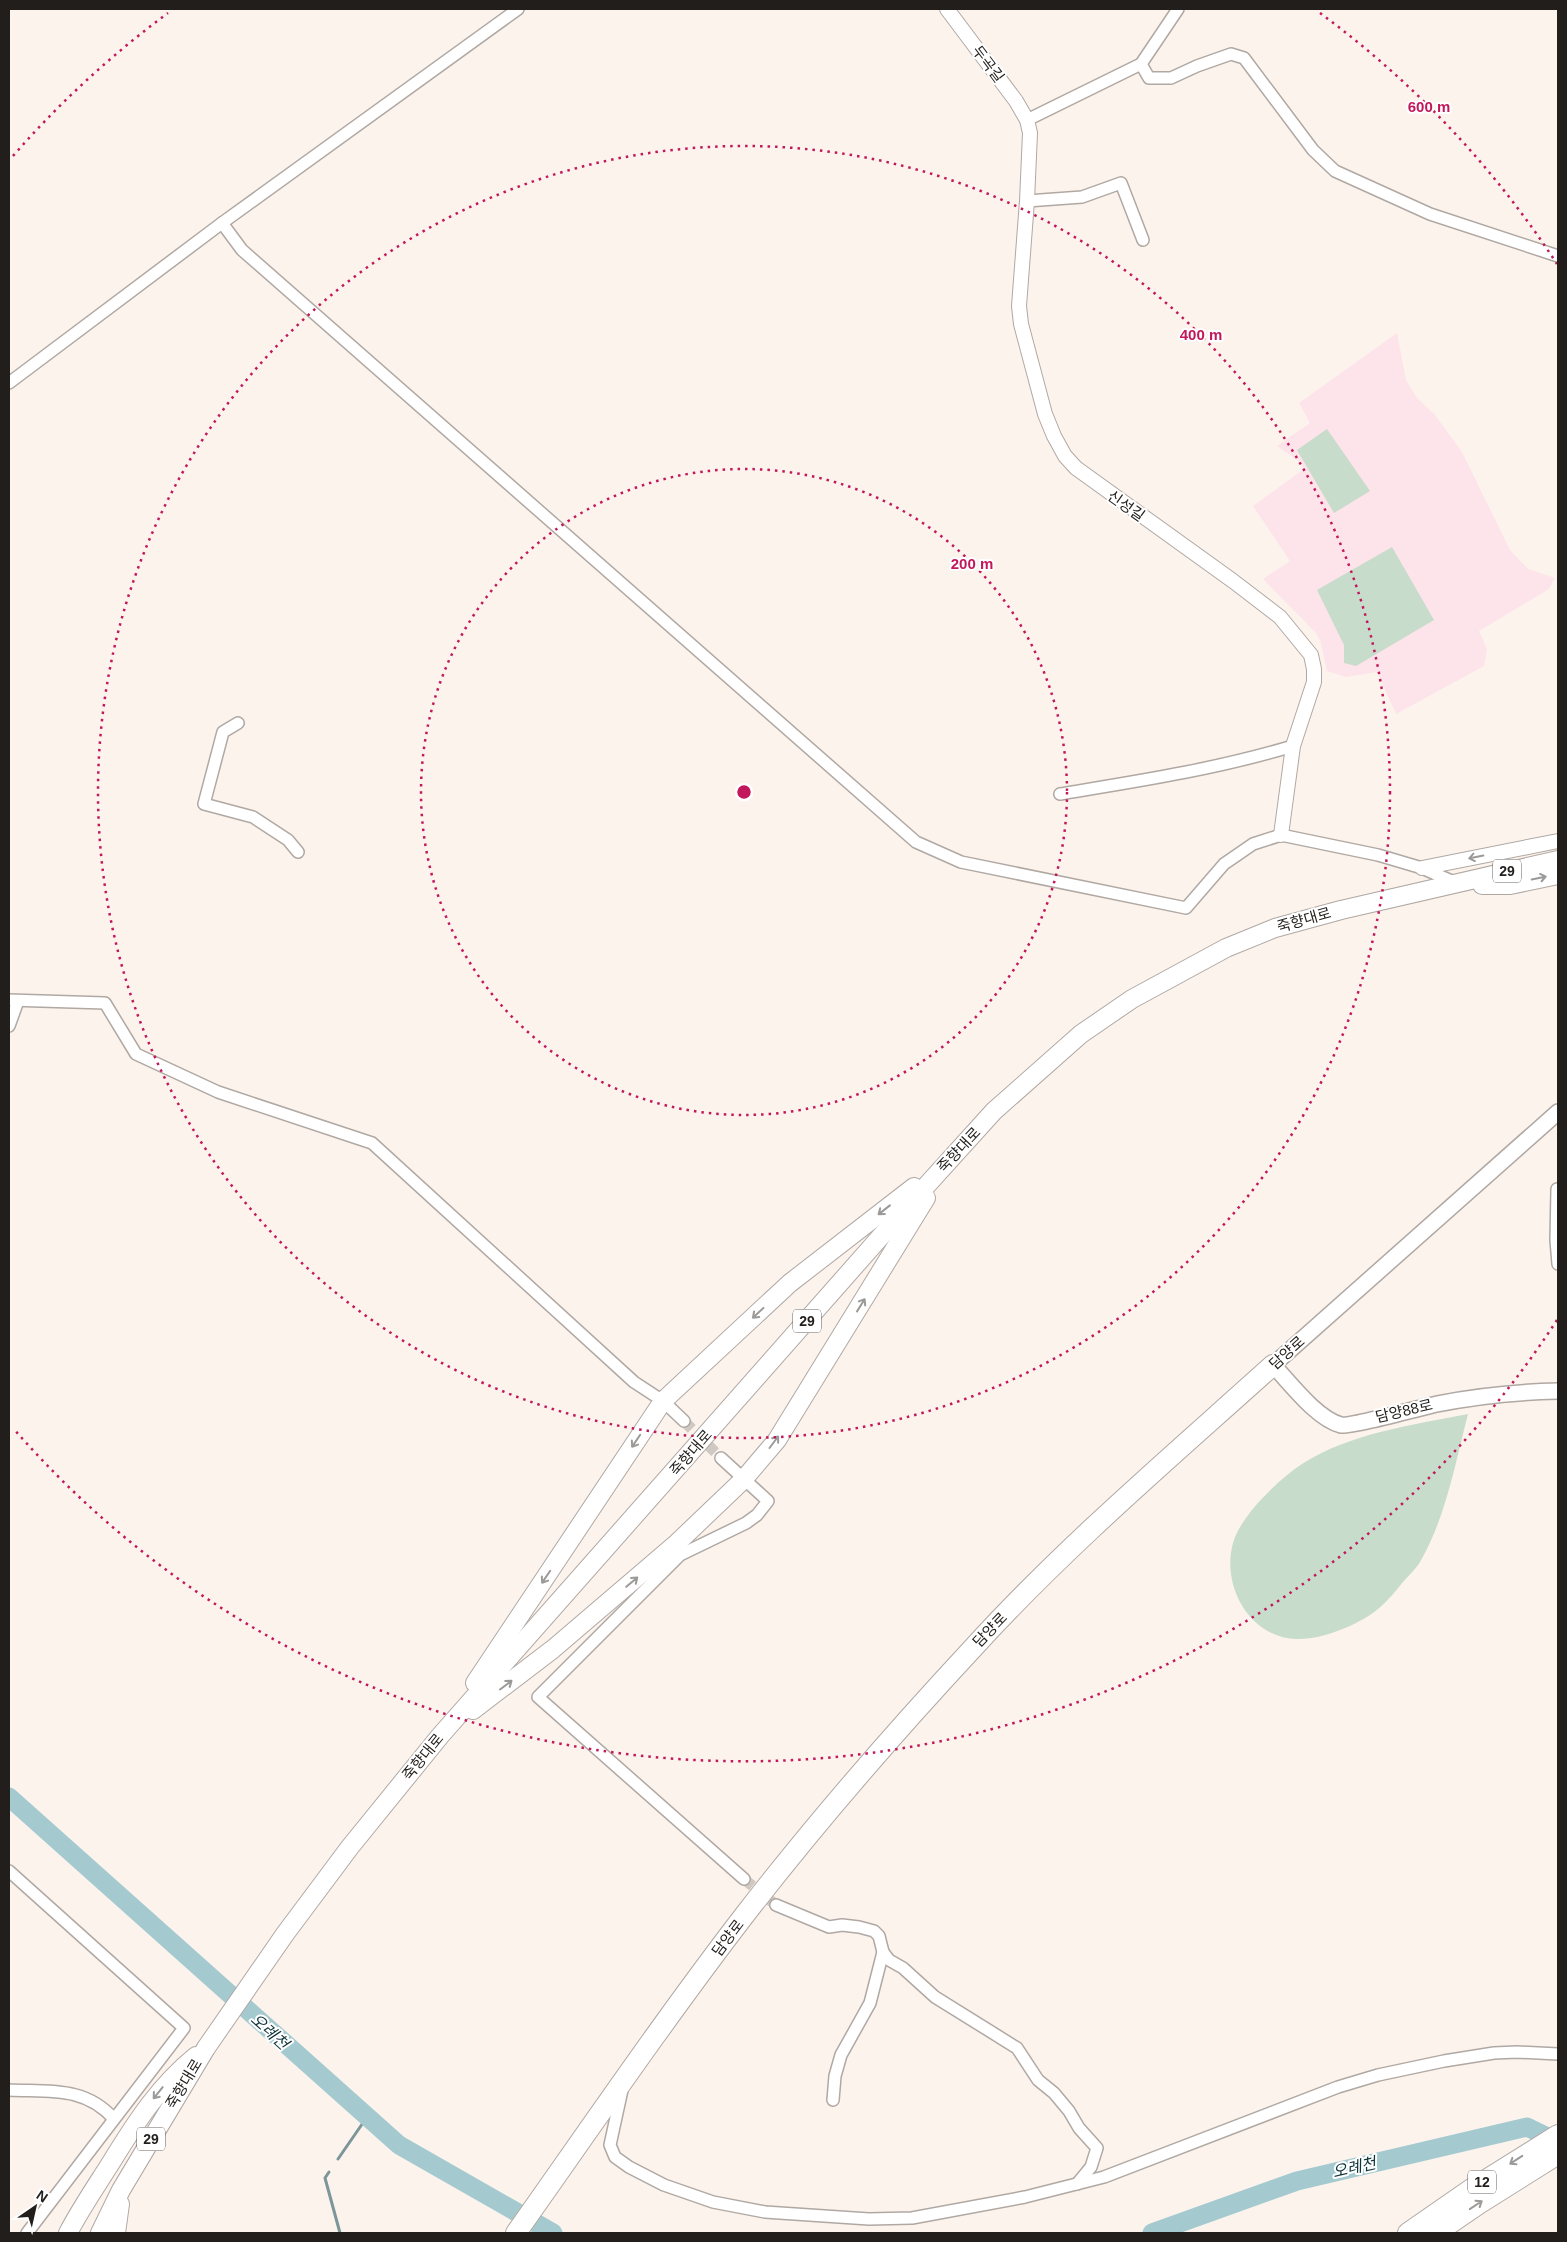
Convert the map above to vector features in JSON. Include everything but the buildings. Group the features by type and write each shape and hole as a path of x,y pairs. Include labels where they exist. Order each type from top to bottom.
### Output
{"highway":[{"name":"담양로","path":"516,2233 707,1966 786,1863 974,1645 1119,1502 1273,1366"},
{"name":"12","path":"1408,2233 1470,2190 1558,2135"},
{"name":"12","path":"1436,2233 1558,2154"}],"main road":[{"name":"죽향대로","path":"100,2233 122,2190 206,2048 285,1934 350,1848 440,1736 994,1111 1081,1034 1132,999 1226,948 1275,928 1341,910 1558,860"},
{"name":"죽향대로","path":"1456,883 1510,885 1558,874"},
{"name":"담양로","path":"1273,1366 1558,1112"},
{"path":"440,1736 663,1401 790,1283 950,1159"},
{"path":"440,1736 554,1649 677,1543 743,1480 777,1440 950,1159"},
{"name":"담양88로","path":"1273,1366 1318,1411 1344,1426 1384,1415 1473,1398 1526,1392 1558,1391"},
{"path":"68,2233 120,2148 152,2101 176,2072 206,2048"},
{"path":"116,2233 122,2190"}],"street":[{"path":"9,382 222,224 518,9"},
{"name":"두곡길","path":"947,9 1016,101 1027,120"},
{"path":"1027,120 1141,64 1178,9"},
{"path":"1141,64 1149,78 1171,78 1196,66 1231,54 1244,58 1313,150 1335,171 1430,214 1558,256"},
{"name":"신성길","path":"1027,120 1030,133 1019,306 1021,324 1037,384 1054,436 1065,456 1076,468 1234,581 1280,617 1300,639 1311,655 1314,682 1293,746 1281,835"},
{"path":"1027,201 1082,197 1121,183 1143,240"},
{"path":"222,224 249,256 916,842 961,862 1186,908 1224,864 1253,844 1281,835 1378,854 1422,868 1456,883"},
{"path":"238,723 222,732 204,804 252,817 288,840 298,852"},
{"path":"1060,794 1159,778 1252,758 1293,746"},
{"path":"1422,868 1558,841"},
{"path":"9,1026 14,1000 105,1003 136,1054 218,1092 372,1143 634,1382 663,1401 684,1421"},
{"path":"1557,1189 1556,1240 1558,1264"},
{"path":"721,1458 743,1480 768,1500 757,1516 680,1555 538,1697 744,1879"},
{"path":"9,1871 184,2028 27,2233"},
{"path":"776,1905 829,1927 842,1925 874,1931 879,1936 883,1952 888,1960 903,1968 935,1997 1017,2048 1038,2080 1054,2093 1097,2148 1091,2167 1077,2184"},
{"path":"833,2100 835,2076 841,2055 870,2003 883,1952"},
{"path":"624,2081 610,2145 616,2157 629,2168 664,2185 713,2202 741,2208 812,2216 868,2219 912,2218 1025,2197 1120,2172 1338,2087 1378,2074 1494,2053 1558,2054"},
{"path":"9,2090 77,2094 103,2106 114,2119"}],"shaded area":[{"path":"1397,333 1406,380 1417,398 1435,415 1462,452 1510,550 1528,569 1555,578 1549,589 1479,631 1487,649 1484,666 1396,714 1377,672 1346,677 1327,671 1320,640 1316,633 1263,579 1290,561 1253,506 1304,469 1298,460 1277,446 1310,423 1299,403"}],"green space":[{"path":"1327,429 1370,491 1334,513 1297,450"},
{"path":"1392,547 1434,620 1356,666 1344,663 1344,645 1317,590"},
{"path":"1468,1414 1449,1490 1437,1527 1420,1562 1386,1602 1375,1612 1352,1625 1332,1633 1311,1638 1297,1639 1280,1636 1265,1630 1253,1620 1243,1607 1231,1576 1230,1559 1233,1543 1237,1532 1252,1510 1282,1479 1321,1453 1361,1437 1404,1426"}],"waterway":[{"name":"오례천","path":"9,1797 399,2145 553,2233"},
{"path":"338,2159 367,2117"},
{"name":"오례천","path":"1152,2233 1297,2181 1527,2127 1558,2142"},
{"path":"329,2172 325,2178 340,2233"}],"tunnel":[{"path":"684,1421 721,1458"},
{"path":"744,1879 776,1905"}]}
